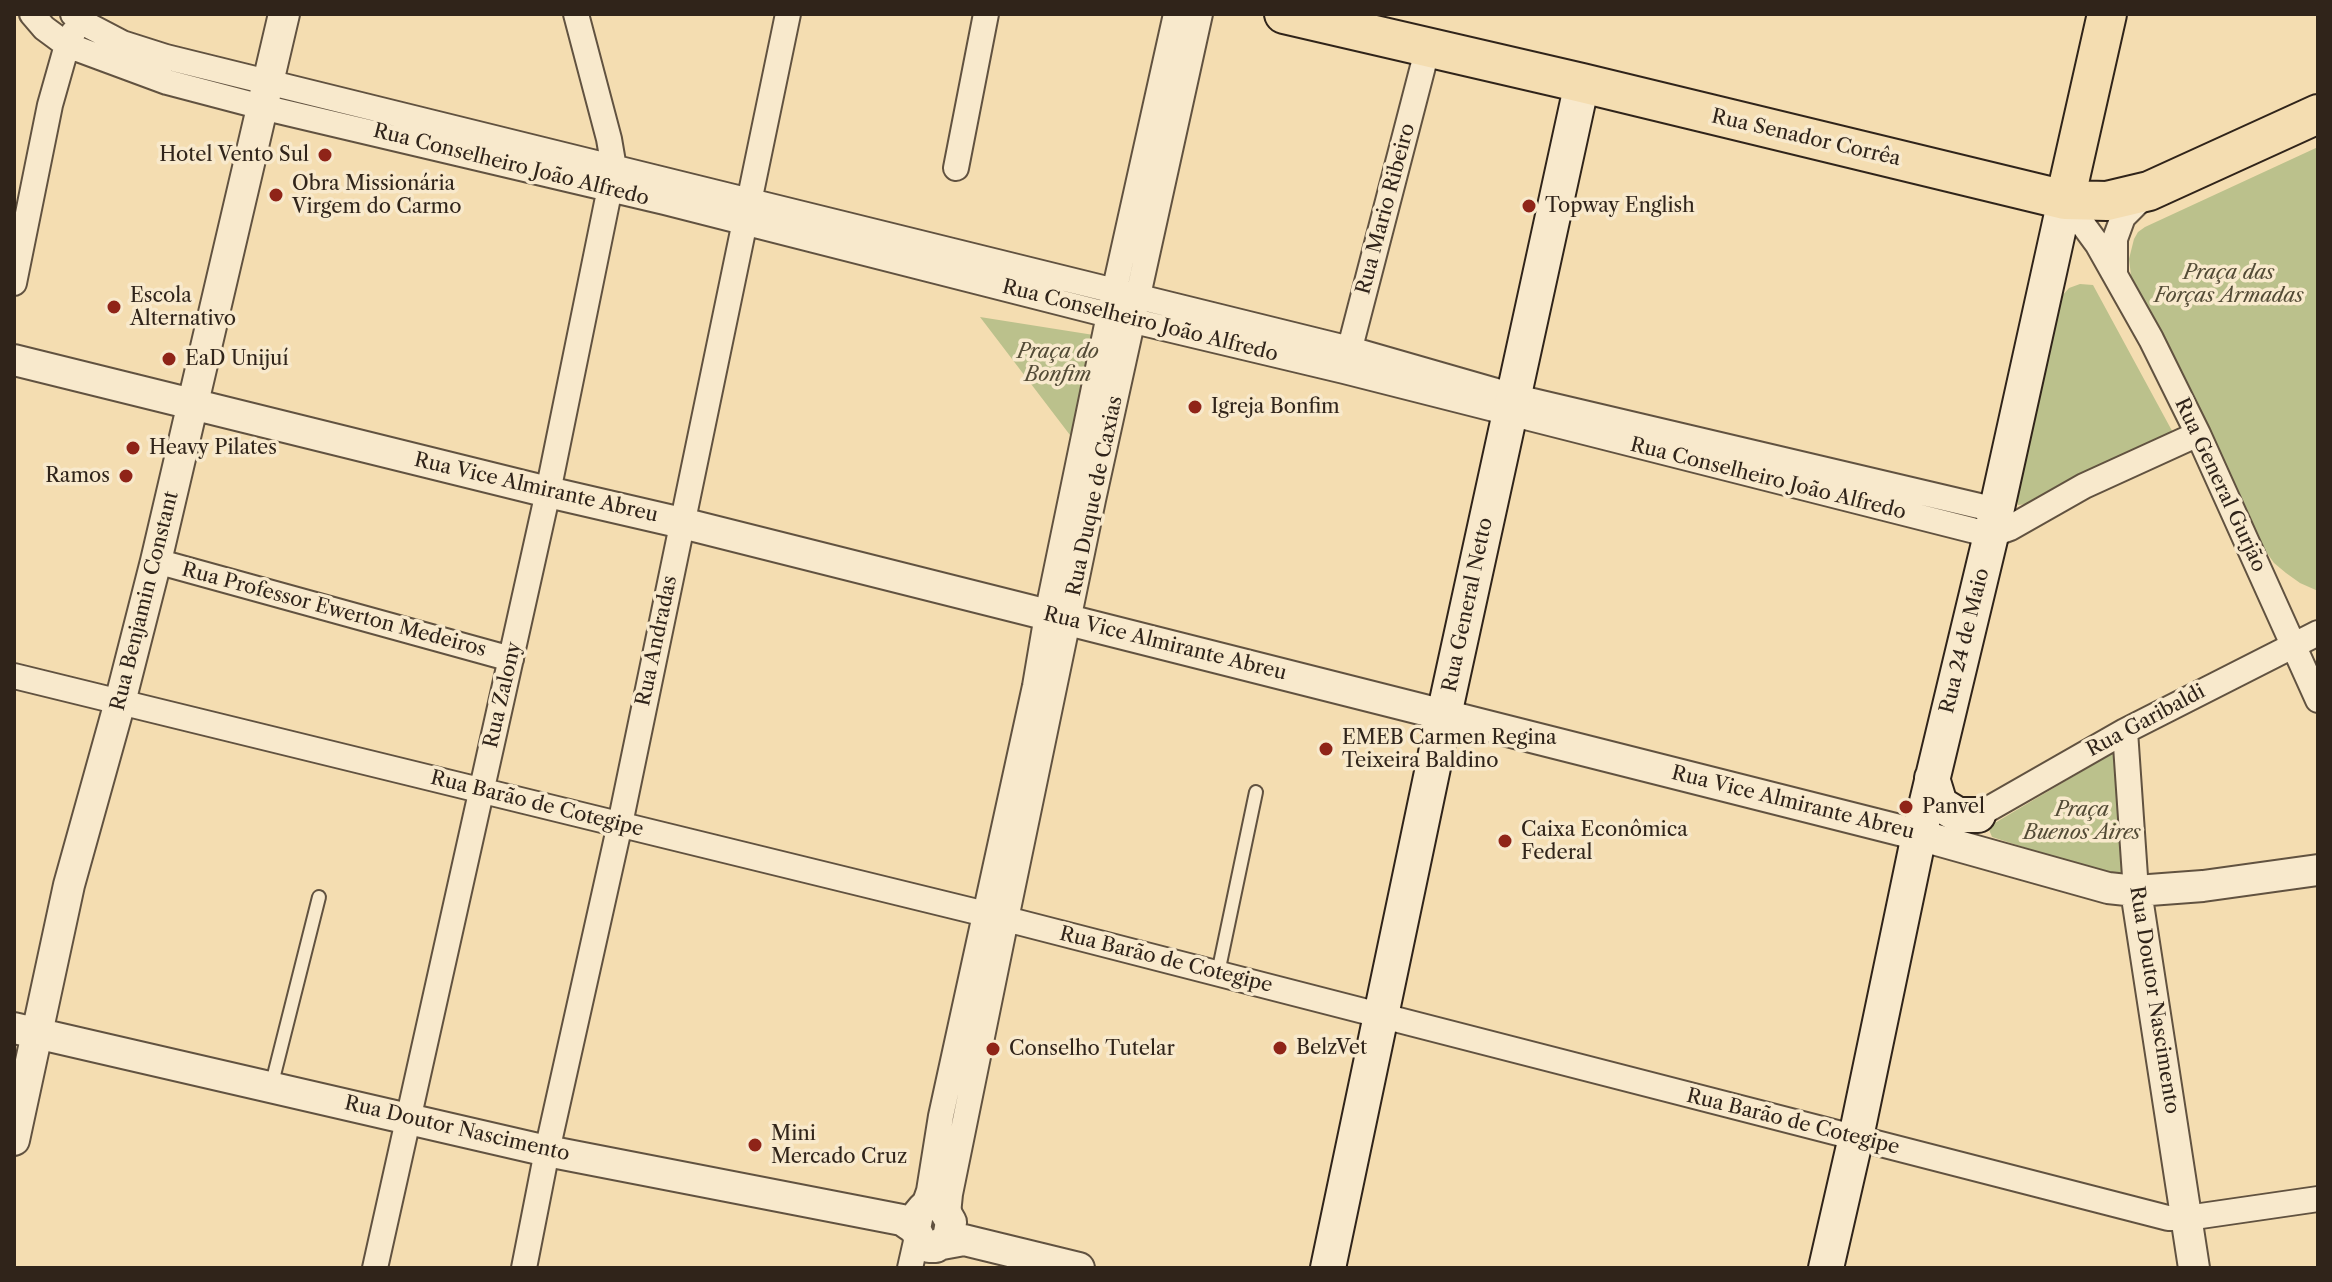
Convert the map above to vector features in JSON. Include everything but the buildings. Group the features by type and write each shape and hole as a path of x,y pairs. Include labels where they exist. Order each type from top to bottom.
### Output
{"main road":[{"name":"Rua Senador Corrêa","path":"1284,14 2065,200 2107,201 2149,191 2318,114"},
{"name":"Rua 24 de Maio","path":"1826,1268 1919,835 2107,14"},
{"name":"Rua General Netto","path":"1328,1268 1444,715 1582,83"},
{"path":"1932,778 1940,804 1958,815 1978,815"}],"street":[{"name":"Rua Benjamin Constant","path":"14,1140 25,1030 69,885 156,561 284,14"},
{"path":"576,14 609,139 612,179"},
{"name":"Rua Andradas","path":"524,1268 620,824 788,14"},
{"path":"956,168 986,14"},
{"name":"Rua Duque de Caxias","path":"910,1268 950,1194 953,1119 1161,136 1176,14"},
{"name":"Rua Duque de Caxias","path":"1161,136 1200,14"},
{"name":"Rua Conselheiro João Alfredo","path":"56,19 265,94"},
{"path":"14,283 50,105 67,45 56,19"},
{"name":"Rua Conselheiro João Alfredo","path":"67,45 167,82 265,94 356,115 1347,360 1512,405 1993,522"},
{"name":"Rua Mario Ribeiro","path":"1347,360 1428,47"},
{"name":"Rua Zalony","path":"375,1268 548,492 612,179"},
{"path":"2115,275 2115,239 2123,217 2149,191"},
{"name":"Rua General Gurjão","path":"2065,200 2098,245 2151,339 2198,434 2318,700"},
{"name":"Rua Vice Almirante Abreu","path":"14,360 1058,617 1919,835 2108,888 2136,891 2203,886 2318,870"},
{"path":"1993,522 2010,528 2084,486 2198,434"},
{"name":"Rua Professor Ewerton Medeiros","path":"156,561 511,659"},
{"name":"Rua Garibaldi","path":"1978,815 2125,731 2318,633"},
{"name":"Rua Barão de Cotegipe","path":"14,676 1218,973 2168,1218 2318,1199"},
{"name":"Rua Doutor Nascimento","path":"2125,731 2136,891 2194,1268"},
{"path":"1978,815 1973,828 1975,840 2000,858"},
{"name":"Rua Doutor Nascimento","path":"25,1030 547,1151 932,1231 1079,1268"}],"lane":[{"path":"1218,973 1256,792"},
{"path":"271,1087 319,897"}],"green space":[{"name":"Praça das Forças Armadas","path":"2318,147 2318,591 2300,583 2274,563 2258,540 2132,284 2129,259 2134,239 2145,227"},
{"path":"2080,284 2093,285 2177,440 2028,504 2018,505 2017,494 2061,297 2069,288"},
{"name":"Praça do Bonfim","path":"980,317 1100,336 1073,439"},
{"name":"Praça Buenos Aires","path":"2121,748 2126,880 1992,837 1988,827"}],"place":[{"name":"Hotel Vento Sul","path":"325,155"},
{"name":"Obra Missionária Virgem do Carmo","path":"276,195"},
{"name":"Topway English","path":"1529,206"},
{"name":"Escola Alternativo","path":"114,307"},
{"name":"EaD Unijuí","path":"169,359"},
{"name":"Igreja Bonfim","path":"1195,407"},
{"name":"Heavy Pilates","path":"133,448"},
{"name":"Ramos","path":"126,476"},
{"name":"EMEB Carmen Regina Teixeira Baldino","path":"1326,749"},
{"name":"Panvel","path":"1906,807"},
{"name":"Caixa Econômica Federal","path":"1505,841"},
{"name":"BelzVet","path":"1280,1048"},
{"name":"Conselho Tutelar","path":"993,1049"},
{"name":"Mini Mercado Cruz","path":"755,1145"}]}
